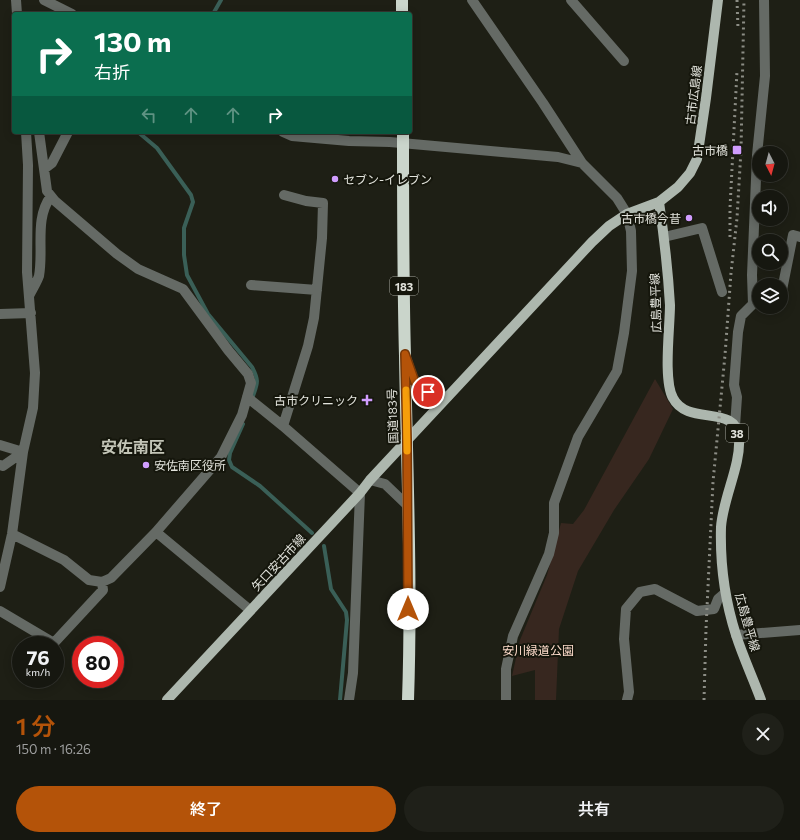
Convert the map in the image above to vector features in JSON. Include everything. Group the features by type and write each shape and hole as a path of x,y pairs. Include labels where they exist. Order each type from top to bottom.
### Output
{"highway":[{"path":"402,0 402,12"},
{"name":"国道183号","path":"403,138 408,506 408,700"}],"main road":[{"name":"古市広島線","path":"659,202 678,187 690,173 697,159 718,0"},
{"path":"407,440 592,242 609,226 627,214 659,202"},
{"name":"広島豊平線","path":"659,202 664,237 670,305 668,385 673,399 683,410 695,414 727,419 735,426 739,438 738,454 724,504 721,527 722,554 726,593 736,635 761,700"},
{"name":"矢口安古市線","path":"167,700 360,493 407,440"}],"street":[{"path":"16,0 17,12"},
{"path":"44,0 68,12"},
{"path":"472,0 544,103 582,163 617,198 627,214 631,231 632,271 617,371 578,437 554,503 554,534 550,554 513,636 506,669 506,700"},
{"path":"571,0 624,61"},
{"path":"752,278 757,154 766,76 764,0"},
{"path":"0,587 2,565 12,534 23,452 33,401 35,373 27,272 28,165 26,134"},
{"path":"12,534 64,560 89,580 102,582 111,578 156,532 221,457 242,415 251,383 248,374 228,350 183,289 138,269 122,258 54,201 47,191 39,134"},
{"path":"44,169 52,163 67,134"},
{"path":"288,134 292,136 349,141 403,138 443,147 558,157 582,163"},
{"path":"283,426 308,346 314,318 323,203 306,201 284,195"},
{"path":"29,296 38,277 42,217 45,204 51,196"},
{"path":"664,237 702,228 722,292"},
{"path":"784,278 793,235 800,237"},
{"path":"250,285 317,290"},
{"path":"735,426 737,397 734,385 738,332 742,316 752,306"},
{"path":"0,314 31,313"},
{"path":"405,354 415,382 427,392 448,396"},
{"path":"247,397 283,426 360,493 353,673 349,700"},
{"path":"0,445 23,452"},
{"path":"0,465 3,466 23,452"},
{"path":"370,480 385,484 408,506"},
{"path":"156,532 250,610"},
{"path":"60,636 103,590 102,582"},
{"path":"627,700 629,692 624,639 626,609 640,592 655,589 697,611 714,609 718,599 726,593"},
{"path":"0,611 40,636"},
{"path":"736,635 800,630"}],"green space":[{"name":"安川緑道公園","path":"655,379 673,409 649,459 614,510 578,571 559,629 556,700 535,700 535,670 512,676 520,640 547,575 561,523 573,524 584,510"}],"waterway":[{"path":"214,12 221,0"},
{"path":"140,134 157,148 191,195 193,202 184,228 184,255 187,275 208,314 252,367 257,380 252,399"},
{"path":"243,424 230,453 229,460 232,467 260,486 312,533"},
{"path":"324,546 331,589 346,612 347,620 340,700"}],"railway":[{"path":"737,0 738,29"},
{"path":"704,700 713,482 737,218 741,150 744,0"},
{"path":"730,237 730,208 737,71"}],"slow traffic":[{"path":"406,390 407,451"}],"place":[{"name":"古市橋","path":"737,150"},
{"name":"セブン-イレブン","path":"335,179"},
{"name":"古市橋今昔","path":"689,218"},
{"name":"古市クリニック","path":"367,400"},
{"name":"安佐南区役所","path":"146,465"}],"district":[{"name":"安佐南区","path":"133,446"}],"route":[{"path":"408,609 405,354 415,382 428,392"}]}
